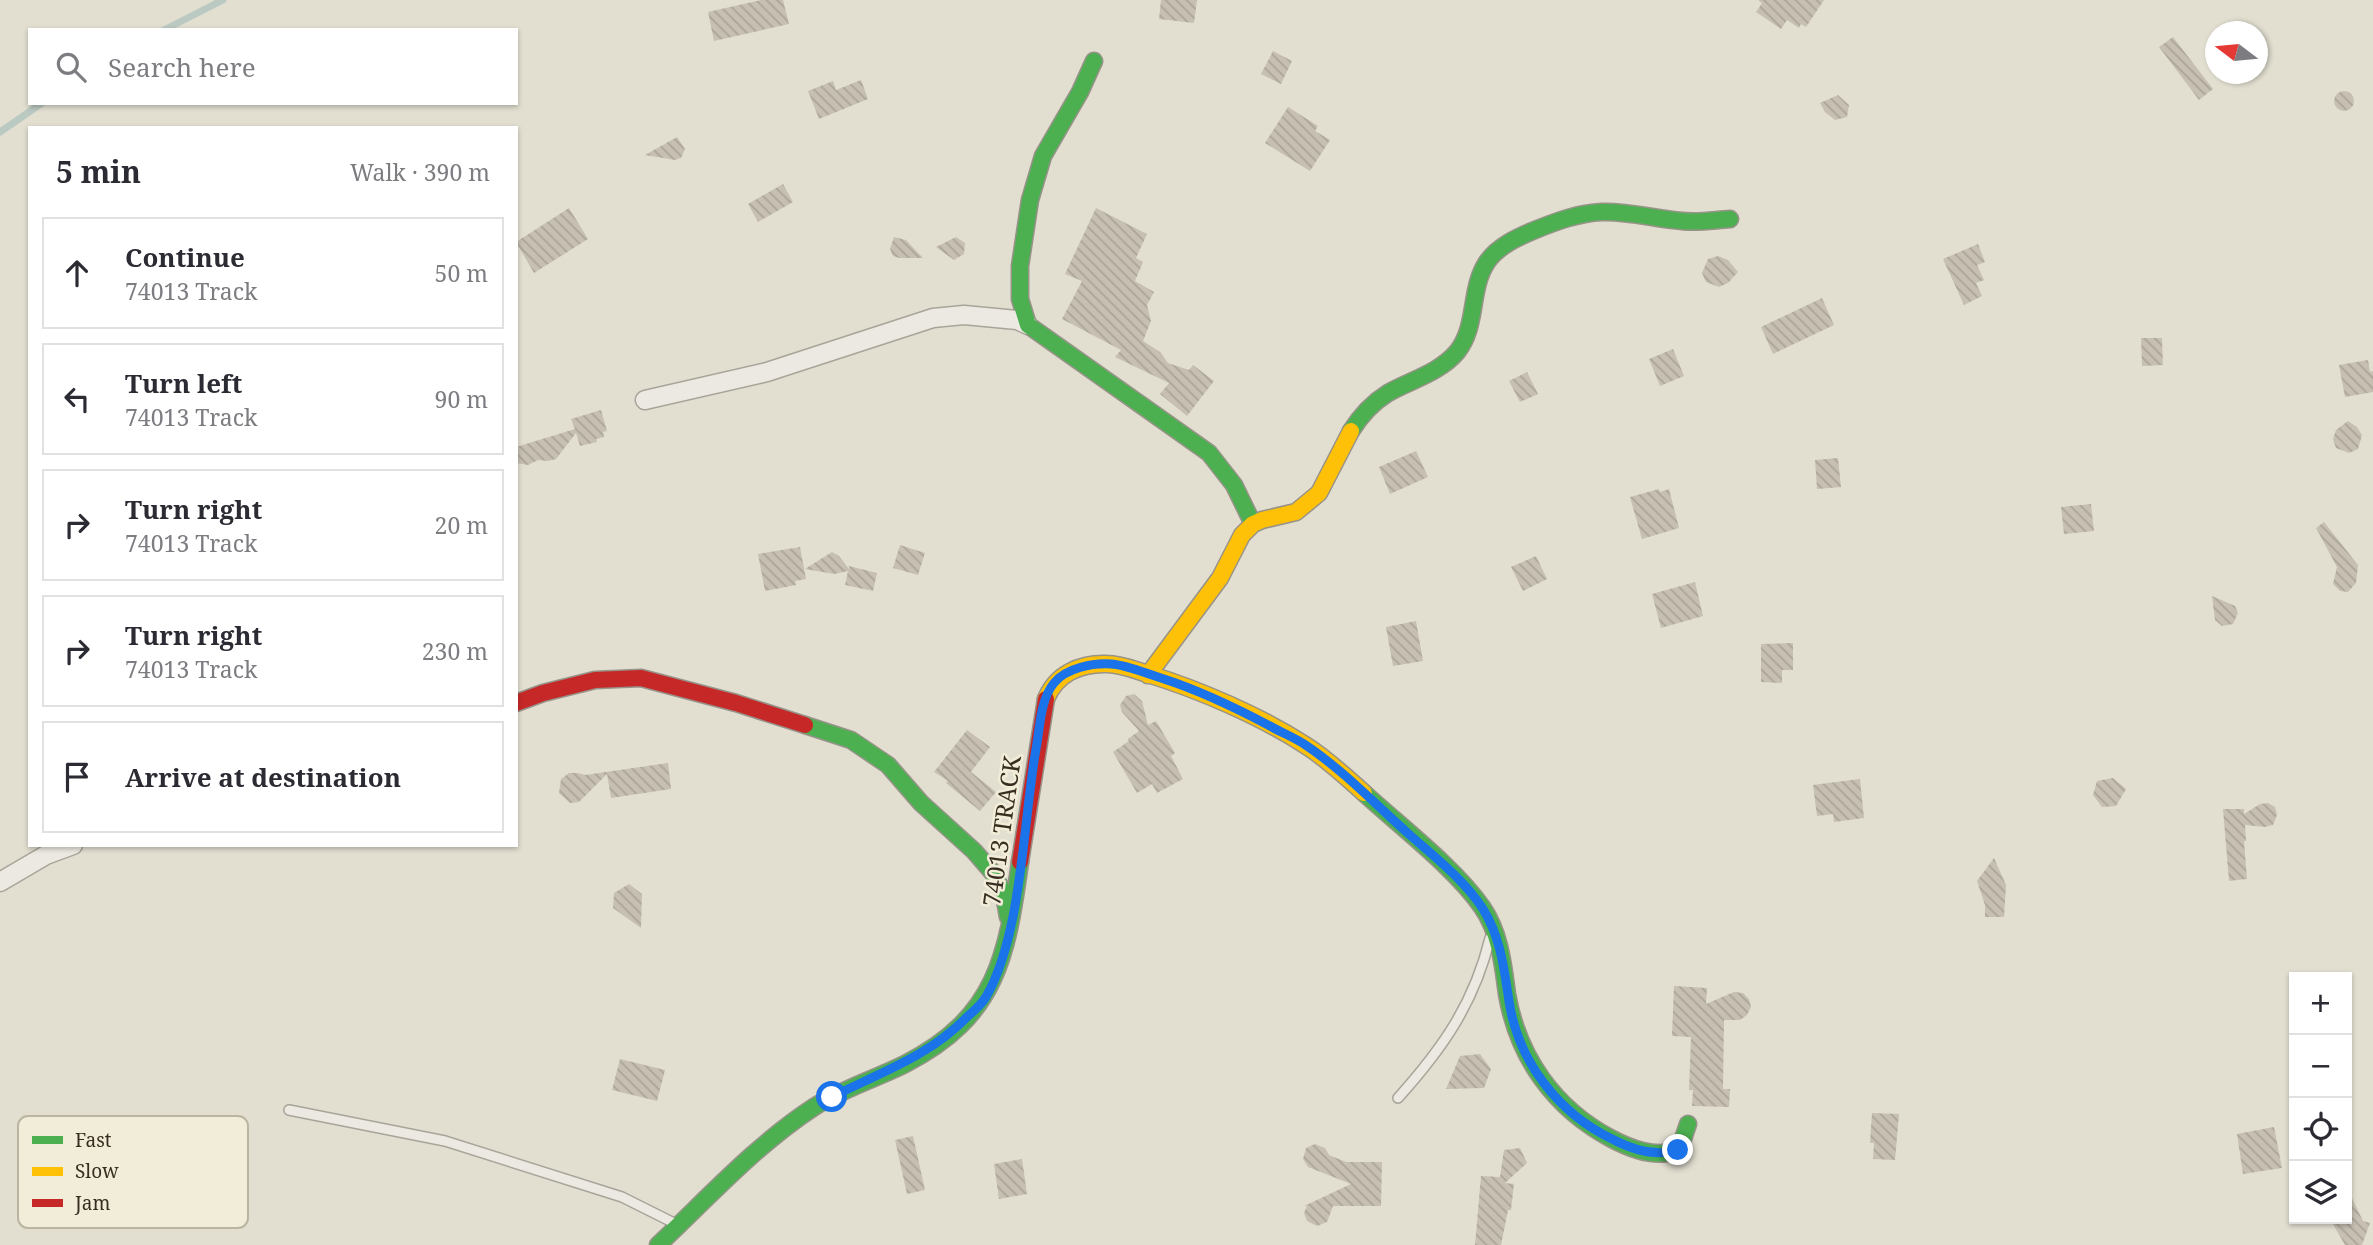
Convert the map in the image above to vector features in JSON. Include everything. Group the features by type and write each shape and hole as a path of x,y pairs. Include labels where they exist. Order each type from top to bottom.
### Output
{"street":[{"path":"1028,325 1020,299 1020,266 1030,200 1043,156 1080,92 1094,61"},
{"path":"1148,674 1204,602 1242,535 1254,524 1296,512 1310,502 1319,493 1364,411 1394,389 1442,366 1458,351 1467,337 1478,284 1486,264 1497,250 1556,221 1584,214 1613,212 1693,222 1730,219"},
{"path":"645,400 767,372 933,318 964,315 1017,320 1028,325 1209,453 1234,485 1254,524"},
{"name":"74013 TRACK","path":"658,1245 805,1113 862,1082 909,1062 950,1034 984,1001 999,970 1009,928 1046,696 1053,684 1064,674 1079,668 1111,664 1193,689 1307,746 1442,864 1482,907 1492,926 1504,963 1514,1024 1525,1055 1556,1098 1592,1129 1623,1145 1654,1153 1668,1153 1678,1150 1682,1145 1688,1124"},
{"path":"518,702 595,680 640,678 736,703 850,740 888,765 922,803 981,858 1004,894 1009,928"},
{"path":"0,882 46,855 68,847"}],"lane":[{"path":"1398,1098 1452,1032 1485,956 1492,926"},
{"path":"289,1111 369,1124 444,1141 622,1197 680,1225"}],"building":[{"path":"761,0 783,0 789,24 714,41 708,12"},
{"path":"1161,0 1197,0 1194,23 1159,19"},
{"path":"1758,0 1824,0 1806,27 1801,24 1799,28 1787,20 1781,29 1756,12 1762,3"},
{"path":"2173,37 2205,79 2205,84 2209,84 2213,89 2199,100 2159,47"},
{"path":"1273,51 1292,61 1281,84 1261,74"},
{"path":"861,80 868,99 819,119 808,91 833,81 836,90"},
{"path":"2340,91 2348,91 2354,101 2348,111 2340,111 2334,105 2334,97"},
{"path":"1838,95 1849,105 1847,117 1835,120 1825,112 1820,103"},
{"path":"1288,107 1318,126 1315,131 1330,140 1310,171 1265,143"},
{"path":"677,137 685,149 681,158 675,160 645,155"},
{"path":"783,184 793,202 758,222 748,204"},
{"path":"569,208 588,239 534,273 518,241"},
{"path":"1096,208 1147,234 1136,258 1143,262 1135,281 1154,292 1147,305 1151,321 1143,341 1160,352 1168,363 1189,370 1193,365 1214,381 1187,416 1160,394 1169,383 1115,357 1121,350 1062,319 1082,281 1065,274"},
{"path":"894,237 906,240 923,258 893,256 890,249"},
{"path":"956,237 965,243 964,254 954,260 936,247"},
{"path":"1978,244 1985,262 1977,265 1984,280 1976,283 1982,296 1964,305 1943,259"},
{"path":"1718,256 1728,260 1738,272 1728,283 1719,287 1706,282 1702,273 1708,259"},
{"path":"1822,298 1834,325 1773,354 1761,327"},
{"path":"2141,338 2162,338 2163,365 2142,366"},
{"path":"1673,349 1684,376 1660,386 1649,359"},
{"path":"2368,360 2370,372 2373,371 2373,392 2345,397 2339,365"},
{"path":"1527,372 1538,394 1520,402 1509,381"},
{"path":"601,410 607,431 603,432 604,437 596,439 597,442 580,446 576,433 556,459 538,460 528,465 518,463 518,446 575,429 571,419"},
{"path":"2348,421 2357,427 2362,435 2358,449 2349,453 2336,448 2333,439 2336,430"},
{"path":"1416,451 1428,477 1390,494 1379,467"},
{"path":"1838,458 1841,487 1817,489 1815,460"},
{"path":"1659,489 1660,492 1669,489 1679,528 1642,539 1630,497"},
{"path":"2091,504 2094,531 2064,534 2061,507"},
{"path":"2324,522 2358,565 2356,583 2348,592 2340,591 2333,584 2337,567 2316,528"},
{"path":"900,545 925,553 918,575 893,568"},
{"path":"800,547 806,579 795,581 796,585 765,591 758,554"},
{"path":"832,552 839,556 849,569 849,566 877,573 873,591 845,585 848,571 834,574 805,569"},
{"path":"1536,556 1547,579 1523,591 1511,567"},
{"path":"1695,582 1703,616 1661,628 1652,594"},
{"path":"2212,596 2235,606 2238,613 2233,624 2222,626 2215,620"},
{"path":"1416,621 1423,661 1393,666 1386,627"},
{"path":"1793,643 1793,670 1782,670 1782,683 1761,682 1761,644"},
{"path":"1134,694 1142,701 1148,725 1156,721 1175,753 1171,756 1183,779 1157,793 1152,784 1137,793 1113,752 1139,731 1122,712 1120,705 1126,696"},
{"path":"967,730 990,747 971,772 996,792 980,811 946,783 948,781 934,772"},
{"path":"668,763 671,789 611,798 607,774 579,802 570,803 559,793 561,779 569,773 585,775"},
{"path":"2113,778 2126,789 2116,806 2102,807 2093,795 2097,781"},
{"path":"1860,779 1864,818 1834,822 1833,814 1817,816 1813,785"},
{"path":"2268,803 2275,807 2277,815 2273,825 2245,825 2247,879 2229,881 2223,809 2244,809 2244,814 2260,804"},
{"path":"1994,858 2006,885 2004,917 1985,917 1985,905 1977,881"},
{"path":"629,884 642,894 641,928 613,908 614,893"},
{"path":"1674,986 1707,988 1706,1004 1734,992 1743,993 1749,999 1751,1007 1747,1015 1740,1020 1724,1020 1723,1089 1730,1089 1729,1107 1692,1106 1693,1090 1689,1090 1691,1037 1672,1036"},
{"path":"1480,1054 1491,1069 1484,1088 1446,1089 1460,1056"},
{"path":"620,1059 665,1070 657,1101 612,1090"},
{"path":"1872,1113 1899,1114 1895,1160 1873,1159 1874,1143 1870,1143"},
{"path":"2274,1127 2282,1168 2243,1174 2237,1134"},
{"path":"913,1136 925,1190 907,1194 895,1140"},
{"path":"1315,1144 1325,1148 1329,1155 1346,1162 1382,1162 1381,1206 1333,1206 1327,1222 1317,1226 1307,1221 1304,1213 1307,1206 1304,1206 1351,1184 1308,1167 1303,1159 1306,1148"},
{"path":"1520,1148 1527,1163 1505,1183 1514,1184 1511,1210 1508,1210 1501,1245 1475,1245 1481,1176 1500,1177 1504,1150"},
{"path":"1022,1159 1027,1194 999,1199 994,1164"},
{"path":"2352,1198 2363,1221 2370,1223 2362,1245 2345,1245 2333,1224 2352,1224"}],"waterway":[{"path":"168,28 223,0"},
{"path":"0,132 39,105"}],"traffic: fast":[{"path":"1094,61 1080,92 1043,156 1030,200 1020,266 1020,299 1028,325 1209,453 1234,485 1253,524"},
{"path":"1351,431 1367,410 1382,397 1433,371 1457,352 1468,331 1481,273 1492,256 1515,239 1576,216 1602,212 1688,222 1730,219"},
{"path":"805,725 851,740 888,765 921,803 974,851 993,873 1004,894 1008,917"},
{"path":"1364,793 1442,862 1482,907 1497,938 1512,1017 1520,1039 1542,1079 1557,1097 1592,1127 1642,1151 1674,1151 1682,1142 1688,1124"},
{"path":"658,1245 733,1173 793,1122 836,1095 905,1064 936,1046 960,1026 992,981 1002,955 1020,862"}],"traffic: slow":[{"path":"1148,675 1220,578 1242,535 1253,524 1262,520 1296,512 1319,493 1351,431"},
{"path":"1046,699 1056,683 1078,668 1097,664 1128,668 1209,696 1269,724 1305,745 1364,793"}],"traffic: jam":[{"path":"518,702 595,680 641,678 736,703 805,725"},
{"path":"1020,862 1046,699"}],"route":[{"path":"832,1097 909,1062 950,1034 984,1001 999,970 1013,913 1046,696 1053,684 1064,674 1079,668 1111,664 1193,689 1246,713 1307,746 1349,781 1442,864 1482,907 1492,926 1504,963 1514,1024 1525,1055 1556,1098 1592,1129 1623,1145 1654,1153 1678,1150"}]}
